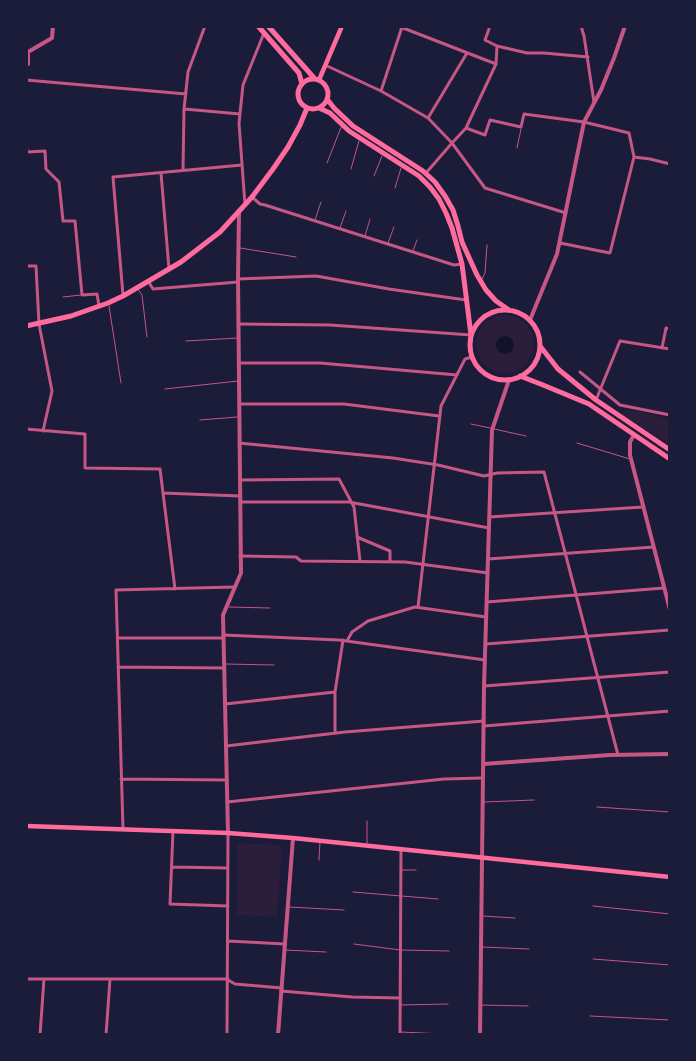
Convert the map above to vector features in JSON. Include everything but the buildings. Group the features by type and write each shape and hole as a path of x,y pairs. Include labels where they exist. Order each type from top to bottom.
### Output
{"main road":[{"path":"258,26 299,73 302,84 298,93 302,104 307,108 319,108 327,99 327,89 324,84 317,80 268,26"},
{"path":"317,80 342,26"},
{"path":"302,84 310,80 317,80"},
{"path":"327,99 353,126 426,173 435,182 452,210 462,242 486,290 496,301 509,310"},
{"path":"26,326 71,316 123,296 181,262 220,232 252,197 288,147 307,108"},
{"path":"319,108 330,113 349,131 419,176 439,199 452,228 462,264 471,335"},
{"path":"496,310 509,310 520,313 530,320 537,330 540,346 539,354 533,366 527,372 509,380 497,379 486,375 478,368 472,357 469,345 476,324 485,315 496,310"},
{"path":"540,346 558,369 596,400 670,450"},
{"path":"520,376 589,404 670,459"},
{"path":"26,826 228,833 293,838 670,877"}],"street":[{"path":"26,64 28,64 28,52 52,38 53,26"},
{"path":"183,170 184,109 188,72 205,26"},
{"path":"398,26 496,64"},
{"path":"490,26 485,40 497,46 527,53 588,57"},
{"path":"581,26 588,57 594,102"},
{"path":"530,320 558,254 584,122 601,90 624,26"},
{"path":"381,90 402,27"},
{"path":"244,205 239,123 243,85 264,33"},
{"path":"426,173 466,128 496,64 497,46"},
{"path":"428,118 467,53"},
{"path":"325,65 381,90 428,118 452,143 485,188 566,213"},
{"path":"26,80 186,94"},
{"path":"184,109 240,114"},
{"path":"466,128 485,136 490,120 521,127 524,114 584,122 629,133 634,157 610,253 560,243"},
{"path":"26,140 27,152 45,152 46,169 60,182 63,221 75,221 82,295 97,294 99,306"},
{"path":"634,157 670,164"},
{"path":"123,296 113,177 242,165"},
{"path":"161,173 169,269"},
{"path":"252,197 260,204 454,265 462,264"},
{"path":"227,1035 228,833 223,615 241,573 238,338 239,211"},
{"path":"26,266 36,266 39,324 52,391 43,431"},
{"path":"148,281 153,289 316,276 467,300"},
{"path":"238,324 330,325 471,335"},
{"path":"662,348 666,328 670,329"},
{"path":"596,400 620,341 670,349"},
{"path":"418,607 441,406 465,359 472,357"},
{"path":"239,363 320,363 457,375"},
{"path":"580,372 620,405 670,415"},
{"path":"480,1035 484,686 490,474 492,429 509,380"},
{"path":"239,404 344,404 439,416"},
{"path":"616,414 620,405"},
{"path":"26,429 85,434 85,468 160,469 174,589"},
{"path":"634,435 630,442 631,459 670,610"},
{"path":"240,443 393,458 438,465 484,476 497,473 544,472 618,755"},
{"path":"240,480 339,479 354,507 360,562"},
{"path":"163,493 240,496"},
{"path":"240,502 352,503 489,528"},
{"path":"489,517 643,507"},
{"path":"357,537 390,551 390,562"},
{"path":"488,559 654,547"},
{"path":"240,556 296,557 301,561 423,564 488,573"},
{"path":"122,830 116,590 234,587"},
{"path":"487,602 664,588"},
{"path":"335,733 335,692 345,640 352,632 368,621 418,607 486,616"},
{"path":"486,644 670,630"},
{"path":"118,638 223,637 345,640 485,660"},
{"path":"118,667 224,666"},
{"path":"484,686 670,672"},
{"path":"225,704 335,692"},
{"path":"226,746 335,733 670,711"},
{"path":"484,764 618,755 670,754"},
{"path":"227,802 444,779 483,778"},
{"path":"121,780 227,780"},
{"path":"173,831 170,904 228,906"},
{"path":"278,1034 293,838"},
{"path":"400,1033 401,849"},
{"path":"172,867 228,868"},
{"path":"228,941 285,944"},
{"path":"26,979 228,980 235,984 352,998 400,998"},
{"path":"40,1035 44,979"},
{"path":"106,1035 110,979"}],"lane":[{"path":"327,163 342,125"},
{"path":"517,148 521,127"},
{"path":"351,169 360,138"},
{"path":"374,176 383,153"},
{"path":"395,188 402,165"},
{"path":"314,221 321,202"},
{"path":"340,229 346,211"},
{"path":"364,237 370,219"},
{"path":"388,244 394,227"},
{"path":"412,252 417,240"},
{"path":"481,281 485,273 487,245"},
{"path":"238,248 296,257"},
{"path":"137,288 142,296 147,337"},
{"path":"63,297 82,295"},
{"path":"108,303 120,383"},
{"path":"186,341 238,338"},
{"path":"165,390 239,381"},
{"path":"200,420 239,417"},
{"path":"472,424 526,436"},
{"path":"577,444 631,459"},
{"path":"226,607 270,608"},
{"path":"224,666 274,665"},
{"path":"483,802 534,800"},
{"path":"597,807 670,812"},
{"path":"367,821 367,846"},
{"path":"319,860 320,841"},
{"path":"401,870 416,870"},
{"path":"353,892 438,899"},
{"path":"593,906 670,914"},
{"path":"288,907 344,910"},
{"path":"482,916 515,918"},
{"path":"354,944 400,950 449,951"},
{"path":"481,947 529,949"},
{"path":"285,950 326,952"},
{"path":"593,959 670,966"},
{"path":"400,1005 448,1004"},
{"path":"480,1005 528,1006"},
{"path":"590,1016 670,1020"},
{"path":"400,1033 443,1034"},
{"path":"278,1034 284,1035"}],"shaded area":[{"path":"505,315 516,317 529,328 534,344 532,355 521,368 505,373 494,371 481,360 476,344 478,333 489,320"},
{"path":"505,336 513,341 514,345 509,353 505,354 497,349 496,345 501,337"},
{"path":"625,409 670,419 670,444 621,414"},
{"path":"237,843 278,845 282,848 277,917 237,915"}]}
